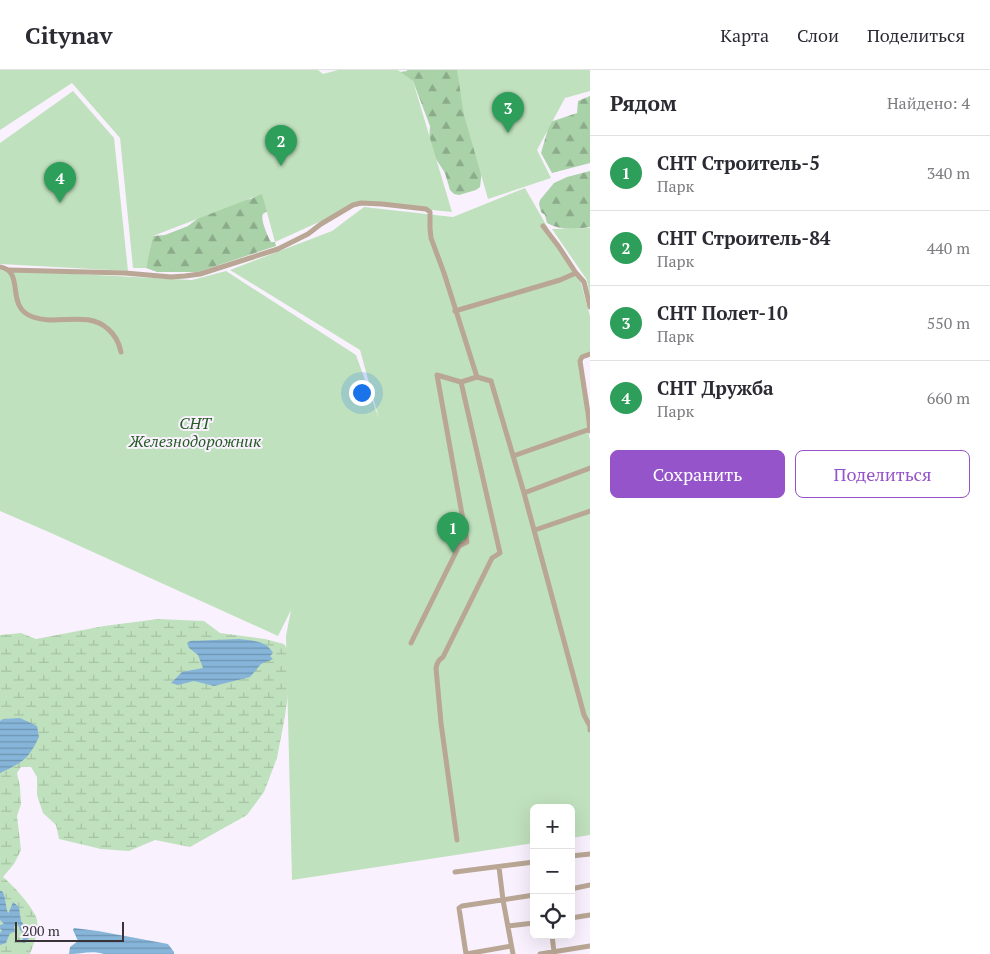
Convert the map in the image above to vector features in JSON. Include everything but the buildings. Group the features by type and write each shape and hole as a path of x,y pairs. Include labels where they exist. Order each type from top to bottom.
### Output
{"street":[{"path":"0,267 10,270 125,273 171,277 200,274 278,249 308,234 321,224 354,205 361,203 382,204 426,209 430,212 431,238 477,378"},
{"path":"543,226 584,282 590,307"},
{"path":"10,270 16,288 17,300 20,308 26,315 48,320 85,319 101,323 114,335 121,352"},
{"path":"455,311 551,283 576,273"},
{"path":"513,456 590,430 580,361 582,357 590,354"},
{"path":"411,644 459,546 467,542 437,375 461,382 477,378 492,381 535,530 584,715 590,730"},
{"path":"457,840 441,723 436,674 437,663 443,657 492,558 500,553 461,382"},
{"path":"524,493 590,468"},
{"path":"535,530 590,511"},
{"path":"575,856 590,854"},
{"path":"456,872 530,863"},
{"path":"499,867 513,954"},
{"path":"575,888 590,885"},
{"path":"511,946 466,954 459,908 530,896"},
{"path":"575,917 590,915"},
{"path":"508,926 530,923"},
{"path":"552,939 554,952"},
{"path":"540,954 590,946"}],"green space":[{"path":"0,70 318,70 323,74 338,70 398,70 413,81 452,212 361,203 275,242 262,194 153,236 146,268 133,268 120,138 72,83 0,130"},
{"path":"407,70 487,70 468,109 464,113 482,170 480,187 476,190 459,195 454,194 450,190 445,173 429,143 430,126 413,81 386,74"},
{"path":"457,70 590,70 590,91 565,98 537,150 551,178 488,199 464,115"},
{"path":"73,91 114,138 128,271 0,264 0,143"},
{"path":"590,96 590,163 552,173 541,153 550,122 577,113 578,101"},
{"path":"590,171 590,227 573,229 552,226 547,223 539,204 540,200 554,183 567,177"},
{"name":"СНТ Железнодорожник","path":"525,188 581,283 590,316 590,352 579,358 590,441 590,835 575,837 575,804 530,804 530,844 292,880 286,636 291,610 278,636 0,511 0,270 192,280 226,271 356,355 379,419 360,350 230,270 332,231 364,207 453,217"},
{"path":"262,193 270,209 262,216 263,224 271,242 275,242 276,246 198,272 157,272 146,268 153,236 165,235 188,226 201,216 217,211 235,201 251,199"},
{"path":"590,228 590,298 587,280 552,229"},
{"path":"158,619 204,621 220,633 265,639 284,644 292,656 285,716 277,758 264,792 247,815 190,847 155,840 129,851 101,849 59,839 56,825 43,813 37,795 37,777 31,767 21,767 17,773 21,804 17,816 21,850 14,864 3,877 28,903 37,920 37,929 30,954 0,954 0,635 21,633 36,639 104,626"}],"water":[{"path":"239,639 263,643 273,653 270,656 273,659 261,664 250,677 214,686 194,681 178,685 171,683 182,672 203,668 198,655 189,648 187,643 190,641"},
{"path":"20,718 37,726 39,737 24,760 0,773 0,721 3,719"},
{"path":"0,891 2,891 4,896 8,913 13,902 19,907 21,921 31,934 25,943 22,941 24,934 17,922 14,927 15,932 10,933 6,943 0,945 0,933 2,930 0,925 4,924 0,920"},
{"path":"74,928 168,944 174,954 104,954 91,952 69,954 70,947 78,941 73,930"}],"place":[{"name":"СНТ Полет-10","path":"508,133"},
{"name":"СНТ Строитель-84","path":"281,166"},
{"name":"СНТ Дружба","path":"60,203"},
{"name":"СНТ Строитель-5","path":"453,553"}]}
